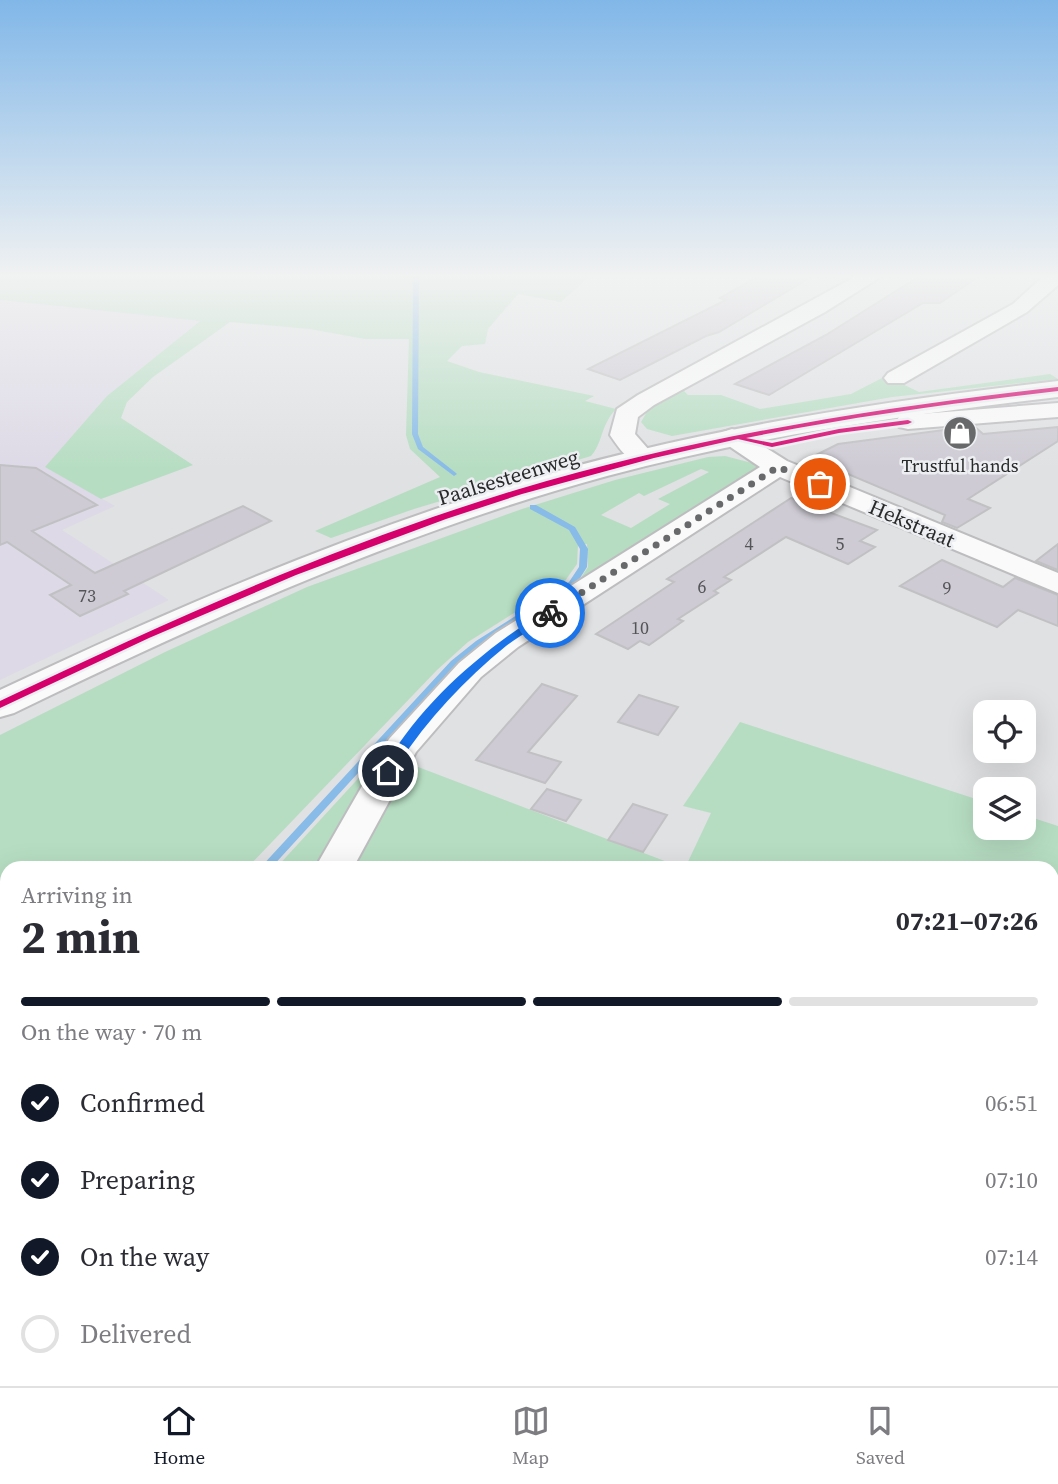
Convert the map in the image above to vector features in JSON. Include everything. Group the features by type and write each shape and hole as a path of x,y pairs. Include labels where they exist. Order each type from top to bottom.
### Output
{"main road":[{"name":"Paalsesteenweg","path":"0,705 209,606 350,549 495,499 643,458 732,437 869,412 1058,389"}],"street":[{"path":"643,458 622,435 626,414 646,400 761,339"},
{"path":"896,379 966,339"},
{"path":"908,422 1058,410"},
{"name":"Hekstraat","path":"732,437 778,467 1058,584"},
{"path":"338,861 401,747 470,670 507,640 778,467"}],"shaded area":[{"path":"0,339 178,339 107,396 45,467 115,506 62,530 169,600 0,680"}],"green space":[{"path":"178,339 207,339 153,377 127,402 121,418 193,465 101,499 45,467 107,396"},
{"path":"365,339 486,339 485,344 462,346 447,361 479,372 594,396 585,401 616,409 591,456 414,509 331,538 315,531 440,477 410,449 406,435 409,339"},
{"path":"1050,374 1058,379 892,397 672,436 647,429 641,422 648,410 683,390 688,395 721,395 760,409 851,394 886,376 919,392"},
{"path":"725,456 752,463 760,470 487,647 400,735 324,861 282,861 479,647 574,588 588,567 587,544 578,545 577,564 560,588 468,642 437,670 254,861 0,861 0,735 165,652 307,587 522,509 615,480 708,457","holes":["701,469 709,472 658,499 670,504 631,528 601,515 639,493 644,496"]},
{"path":"740,722 973,798 973,840 1036,840 1036,819 1058,826 1058,861 688,861 711,813 683,806"},
{"path":"405,762 665,861 353,861"}],"building":[{"path":"649,339 701,339 620,380 588,369"},
{"path":"819,339 863,339 769,395 735,384"},
{"path":"974,426 983,434 1058,427 1058,441 968,499 990,508 957,528 942,522 945,515 810,458 838,444"},
{"path":"0,465 36,468 97,505 32,531 95,573 243,506 271,521 124,591 128,594 80,616 50,595 71,585 7,542 0,545"},
{"path":"791,498 877,530 860,541 875,547 848,564 786,537 724,577 731,580 714,591 718,593 678,619 683,621 649,645 640,641 628,649 596,634 674,582 667,579"},
{"path":"1058,544 1058,570 1036,561"},
{"path":"942,560 1003,587 1015,578 1058,595 1058,626 1018,610 997,627 900,586"},
{"path":"542,684 577,696 528,752 561,762 545,783 476,760"},
{"path":"639,695 678,707 658,735 618,722"},
{"path":"547,789 581,800 566,821 531,809"},
{"path":"633,804 667,815 643,852 608,840"}],"waterway":[{"path":"416,339 415,434 420,448 454,474"},
{"path":"271,861 454,663 479,643 572,584 583,567 584,549 572,529 533,507"}],"cycle path":[{"path":"0,705 145,636 293,573 367,544 519,492 653,455 825,420 1058,389"},
{"path":"742,439 772,445 839,431 908,422"}],"way so far":[{"path":"550,613 778,467 820,484"}],"place":[{"name":"Trustful hands","path":"960,433"}],"route":[{"path":"388,771 401,747 470,670 507,640 550,613"}]}
